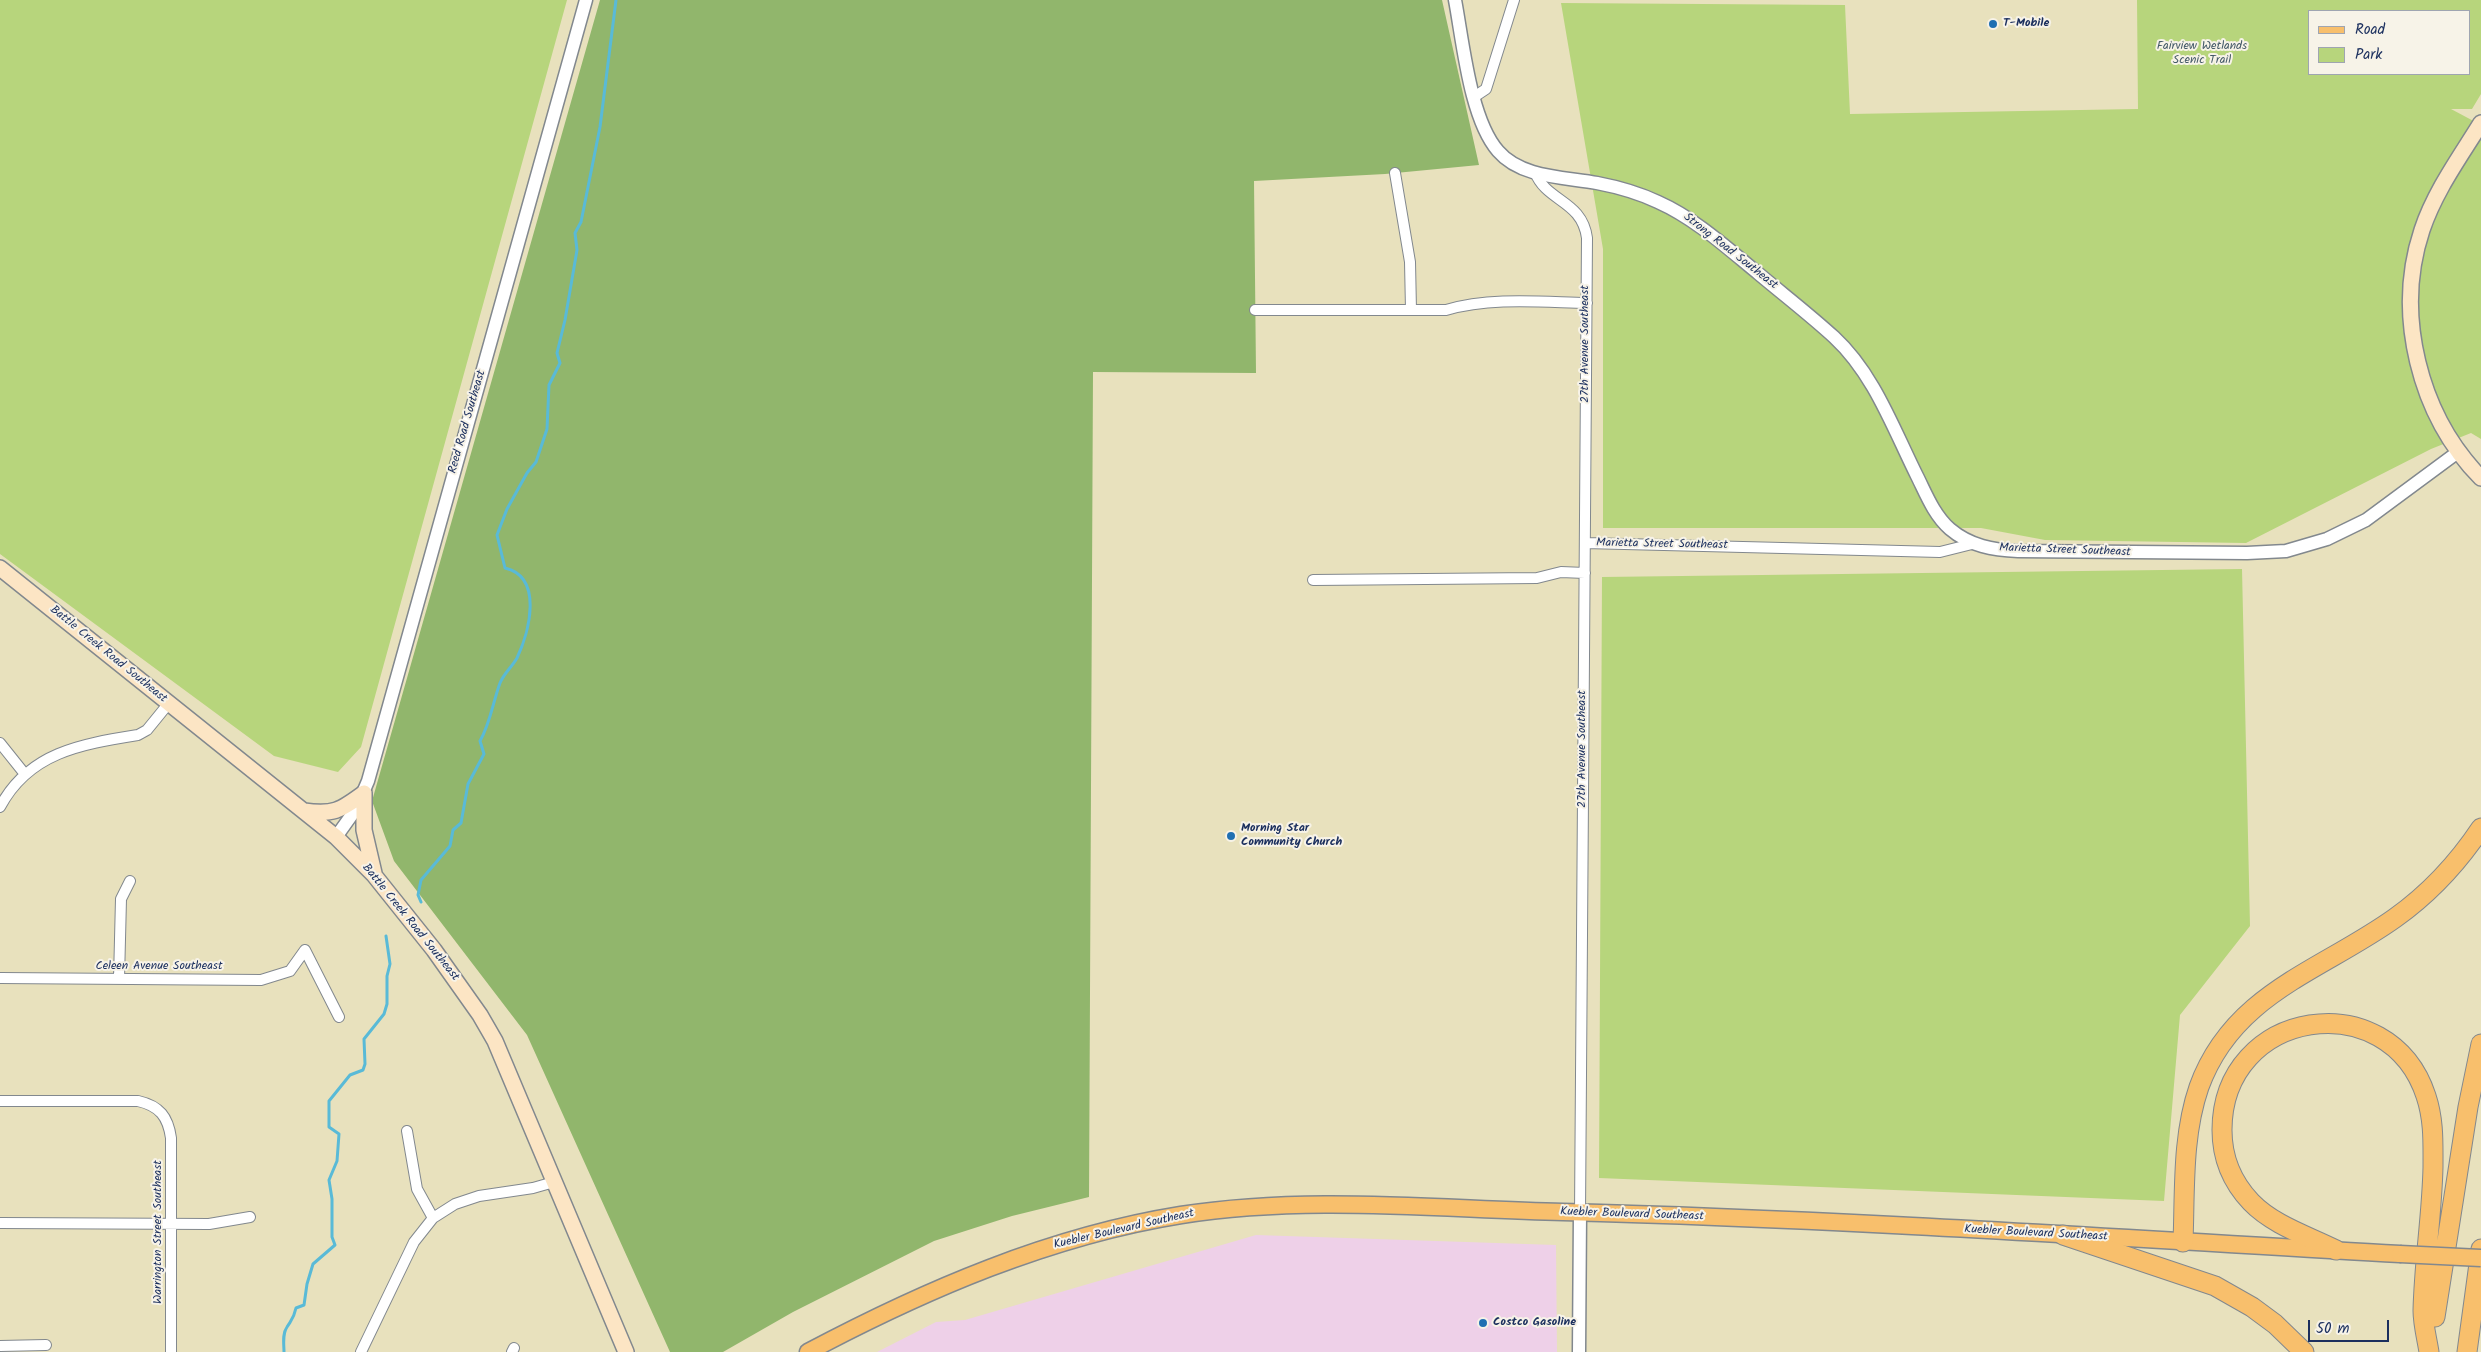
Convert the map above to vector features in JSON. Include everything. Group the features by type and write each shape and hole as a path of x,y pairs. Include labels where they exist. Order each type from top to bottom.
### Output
{"highway":[{"path":"2183,1242 2186,1162 2193,1110 2204,1075 2220,1044 2240,1020 2280,986 2362,940 2418,902 2454,866 2481,828"},
{"path":"2336,1250 2274,1220 2252,1203 2237,1185 2227,1164 2222,1139 2222,1115 2227,1090 2240,1068 2257,1049 2294,1027 2316,1024 2340,1024 2365,1030 2387,1043 2407,1063 2426,1094 2431,1113 2433,1133 2432,1208 2423,1313 2430,1352"},
{"path":"2430,1352 2449,1218 2481,1044"},
{"path":"2063,1235 2215,1286 2267,1318 2304,1352"},
{"path":"2467,1352 2481,1249"}],"main road":[{"path":"2481,123 2432,206 2417,251 2411,290 2413,332 2422,376 2434,408 2458,452 2481,478"},
{"name":"Battle Creek Road Southeast","path":"0,568 336,837 374,875 434,950 480,1015 494,1041 626,1352"},
{"path":"302,811 332,813 364,793"},
{"path":"364,793 364,830 374,875"},
{"name":"Kuebler Boulevard Southeast","path":"808,1352 913,1300 1039,1250 1177,1216 1224,1210 1332,1204 1580,1213 2063,1235 2481,1258"}],"street":[{"name":"Reed Road Southeast","path":"336,837 356,809 364,793 586,0"},
{"name":"Strong Road Southeast","path":"1455,0 1474,97 1482,126 1493,145 1508,160 1535,172 1630,191 1675,210 1728,249 1822,327 1845,348 1865,374 1935,512 1951,530 1972,544"},
{"path":"1474,97 1483,93 1489,83 1514,0"},
{"name":"27th Avenue Southeast","path":"1535,172 1538,181 1574,210 1585,226 1587,303 1579,1351"},
{"path":"1395,173 1410,262 1411,310"},
{"path":"1255,310 1446,310 1465,305 1500,302 1587,303"},
{"name":"Marietta Street Southeast","path":"1585,543 1940,552 1972,544 1988,548 2018,551 2255,553 2286,551 2327,539 2366,520 2458,452"},
{"path":"1313,580 1537,578 1561,572 1585,573"},
{"path":"0,807 24,773 56,755 75,748 138,735 147,730 169,704"},
{"path":"0,743 24,773"},
{"path":"119,979 121,899 130,881"},
{"name":"Celeen Avenue Southeast","path":"0,978 261,980 290,971 305,950 339,1018"},
{"name":"Warrington Street Southeast","path":"0,1101 138,1101 156,1107 163,1113 169,1123 171,1138 171,1352"},
{"path":"407,1131 417,1189 433,1218"},
{"path":"361,1352 414,1242 433,1218 455,1204 479,1196 532,1188 554,1182"},
{"path":"0,1223 209,1224 250,1217"},
{"path":"0,1346 46,1345"}],"shaded area":[{"path":"1256,1235 1556,1245 1557,1352 877,1352 936,1322 965,1320"}],"green space":[{"path":"0,0 567,0 361,747 338,772 274,756 0,554"},
{"path":"600,0 1442,0 1479,165 1385,174 1254,181 1256,373 1093,372 1089,1197 1012,1216 934,1241 793,1312 723,1352 670,1352 527,1035 394,861 372,801"},
{"name":"Fairview Wetlands Scenic Trail","path":"2137,0 2481,0 2481,94 2472,109 2451,109 2481,125 2481,439 2471,433 2431,449 2246,543 2045,540 1981,528 1603,528 1603,249 1561,3 1845,5 1850,114 2138,109"},
{"path":"2242,569 2250,926 2180,1015 2164,1201 1599,1178 1602,577"}],"waterway":[{"path":"421,902 418,895 421,880 450,846 453,830 461,823 468,784 484,754 480,741 489,720 500,683 517,658 526,635 529,621 529,594 525,582 517,573 505,568 497,535 507,509 527,473 536,462 547,429 549,385 560,363 557,353 565,320 577,250 575,233 581,222 600,127 616,0"},
{"path":"284,1352 284,1333 294,1316 296,1308 304,1305 307,1284 313,1264 335,1245 332,1237 332,1199 329,1180 337,1161 339,1134 329,1127 329,1101 350,1075 363,1070 365,1064 364,1039 384,1014 387,1004 387,976 390,964 386,936"}],"place":[{"name":"T-Mobile","path":"1993,24"},
{"name":"Morning Star Community Church","path":"1231,836"},
{"name":"Costco Gasoline","path":"1483,1323"}]}
